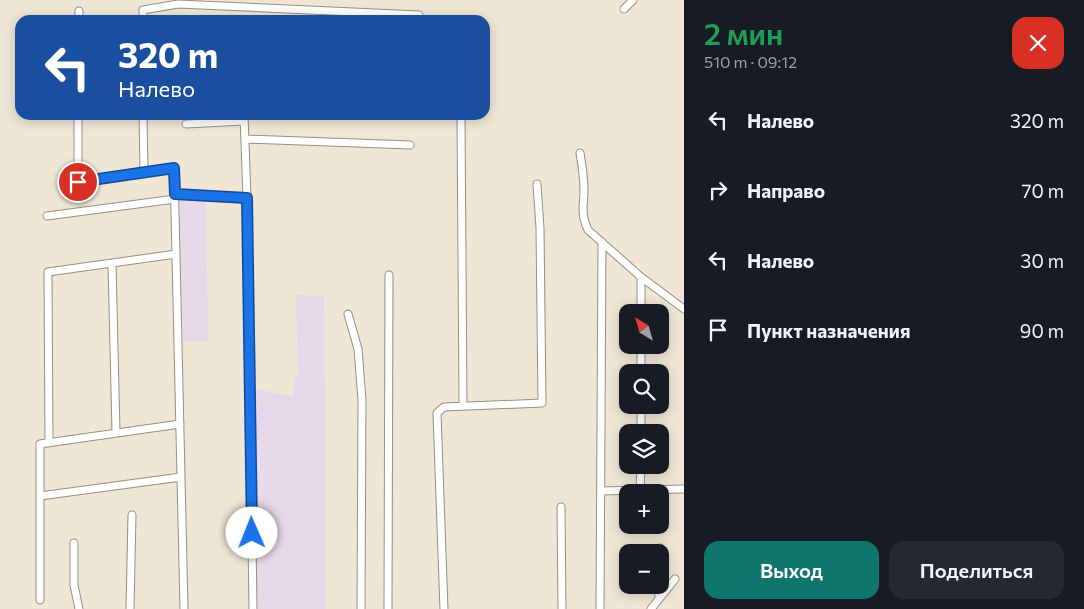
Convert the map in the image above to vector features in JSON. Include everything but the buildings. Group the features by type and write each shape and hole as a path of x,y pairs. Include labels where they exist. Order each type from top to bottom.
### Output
{"street":[{"path":"624,9 633,0"},
{"path":"143,15 143,10 178,4 400,15"},
{"path":"307,10 307,15"},
{"path":"78,120 78,182 174,168 184,609"},
{"path":"143,120 144,172"},
{"path":"186,124 225,120"},
{"path":"244,120 253,609"},
{"path":"461,120 463,406"},
{"path":"245,139 410,145"},
{"path":"580,153 584,189 582,208 588,230 641,278 684,309"},
{"path":"444,609 437,413 444,407 542,403 540,228 537,184"},
{"path":"47,216 175,196 247,198"},
{"path":"600,609 602,242"},
{"path":"49,443 48,272 176,254"},
{"path":"112,263 116,433"},
{"path":"388,609 389,275"},
{"path":"641,278 641,304"},
{"path":"348,314 358,349 362,400 362,609"},
{"path":"40,600 40,444 180,424"},
{"path":"40,496 181,477"},
{"path":"669,489 684,489"},
{"path":"601,491 619,490"},
{"path":"561,506 562,609"},
{"path":"130,609 132,515"},
{"path":"74,543 74,585 79,609"},
{"path":"651,609 675,579"},
{"path":"659,594 659,599"}],"shaded area":[{"path":"179,199 206,200 208,341 183,342"},
{"path":"296,295 324,296 326,609 257,609 254,388 294,397 294,377 298,376"}],"route":[{"path":"78,182 174,168 175,194 247,198 252,533"}]}
